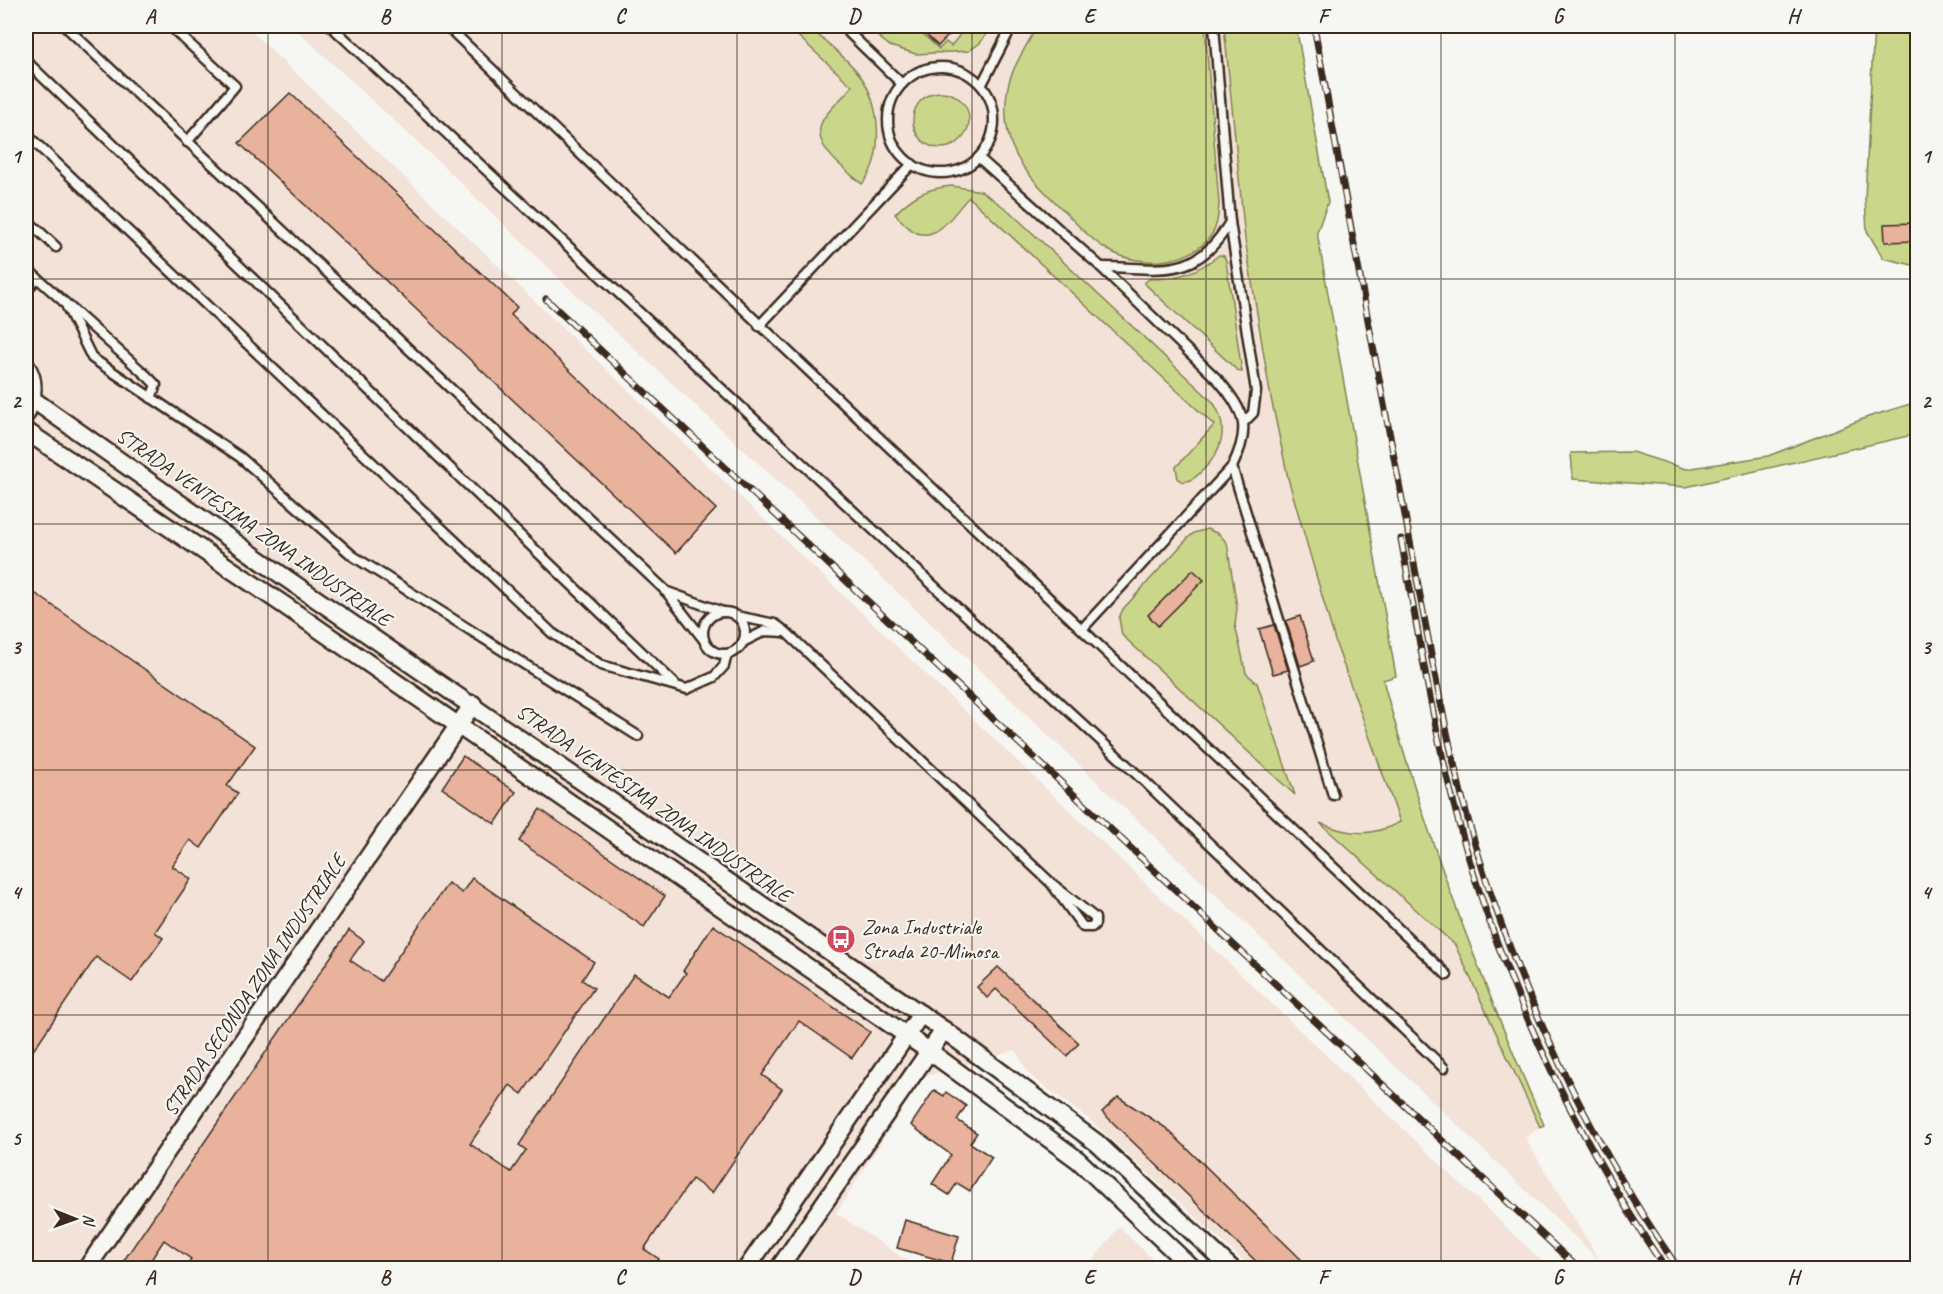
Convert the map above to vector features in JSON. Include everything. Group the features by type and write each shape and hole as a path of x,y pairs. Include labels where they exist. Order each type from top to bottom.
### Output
{"street":[{"path":"26,366 32,387 29,407"},
{"name":"STRADA VENTESIMA ZONA INDUSTRIALE","path":"29,407 473,704 944,1030 1097,1143 1231,1269"},
{"path":"26,431 929,1051 1078,1160 1192,1269"},
{"name":"STRADA SECONDA ZONA INDUSTRIALE","path":"87,1269 473,704"},
{"path":"705,897 720,875"},
{"path":"804,965 819,944"},
{"path":"747,1269 921,1014"},
{"path":"779,1269 944,1030"},
{"path":"862,1100 884,1116"},
{"path":"775,1228 797,1243"},
{"path":"1179,1257 1197,1237"}],"lane":[{"path":"65,26 665,590 713,651 727,654 734,652 743,642 765,631 786,632"},
{"path":"170,26 235,86 187,142"},
{"path":"331,26 1144,781 1444,1068"},
{"path":"447,26 759,326 1083,628 1447,975"},
{"path":"842,26 902,84"},
{"path":"982,84 1012,26"},
{"path":"1214,26 1230,222 1256,392 1253,413 1244,423"},
{"path":"26,61 676,685"},
{"path":"942,66 964,71 982,84 992,102 995,122 990,141 979,158 964,168 946,173 928,172 912,164 894,144 888,117 892,99 902,84 920,71 942,66"},
{"path":"26,134 552,633 602,665 687,689 714,677 724,666 727,654"},
{"path":"979,158 1101,267 1220,381 1237,402 1244,423 1244,443 1232,467 1083,628"},
{"path":"759,326 912,164"},
{"path":"26,219 56,247"},
{"path":"1101,267 1150,271 1189,265 1206,254 1218,242 1230,222"},
{"path":"26,268 156,385 151,398"},
{"path":"26,291 37,278"},
{"path":"65,303 92,358 240,457 353,556 638,736"},
{"path":"1232,467 1333,795"},
{"path":"665,590 723,612 775,624 786,632 1051,883 1089,911 1095,918 1092,927 1083,927 1051,883"},
{"path":"704,640 705,624 709,618 723,612"},
{"path":"736,616 744,627 743,642"}],"shaded area":[{"path":"26,26 246,26 1549,1268 1251,1268 1089,1119 1029,1075 1016,1050 923,1077 836,1213 918,1268 26,1268"},
{"path":"292,26 1224,26 1245,239 1270,393 1288,478 1336,644 1364,726 1428,888 1540,1127 1525,1138 1600,1261 903,597 574,293 452,174"},
{"path":"1119,1227 1162,1268 1087,1268"}],"green space":[{"path":"787,26 808,26 847,61 866,86 876,114 877,145 869,173 862,184 830,155 820,137 820,128 824,118 852,86"},
{"path":"865,26 914,26 939,49 946,42 951,46 967,26 992,26 980,43 969,51 916,54 890,46"},
{"path":"1037,26 1205,26 1219,204 1212,234 1191,253 1163,261 1149,261 1134,260 1108,250 1090,237 1050,197 1018,159 1007,130 1007,92 1019,58"},
{"path":"1224,26 1296,26 1328,202 1317,232 1396,676 1383,680 1435,850 1476,961 1544,1125 1540,1127 1455,945 1320,823 1360,833 1380,830 1400,822 1336,644 1288,478 1270,393 1245,239"},
{"path":"1874,26 1917,26 1917,266 1883,258 1867,231 1865,199"},
{"path":"941,92 956,97 964,105 969,120 964,135 956,143 941,148 926,143 918,135 913,120 918,105 926,97"},
{"path":"952,186 981,191 1009,211 1213,402 1221,420 1222,438 1210,463 1196,476 1183,482 1178,479 1176,467 1214,425 969,197 940,228 925,234 911,230 895,214 920,194"},
{"path":"1219,255 1224,256 1226,261 1242,372 1238,371 1144,283 1149,279 1186,274"},
{"path":"1917,402 1917,434 1686,487 1573,479 1571,453 1632,452 1686,469 1768,456 1868,417"},
{"path":"1207,529 1219,534 1227,543 1237,608 1235,625 1246,673 1257,683 1295,795 1122,635 1119,618 1123,609 1188,538 1194,533"}],"building":[{"path":"917,26 958,26 938,46"},
{"path":"290,93 517,307 511,315 716,509 676,553 239,143"},
{"path":"1917,223 1917,241 1885,242 1884,224"},
{"path":"1193,570 1204,580 1158,626 1148,615"},
{"path":"26,587 255,746 227,786 238,793 201,848 190,840 172,866 191,879 155,932 163,938 132,982 96,957 26,1061"},
{"path":"1300,616 1314,661 1300,666 1286,621"},
{"path":"1274,625 1288,670 1273,674 1259,629"},
{"path":"463,756 516,792 495,824 442,788"},
{"path":"540,809 665,896 644,927 519,841"},
{"path":"472,878 594,962 582,980 594,988 522,1094 510,1085 470,1144 511,1172 526,1150 519,1145 634,974 669,997 686,973 683,971 713,925 870,1032 852,1058 799,1021 762,1075 782,1089 712,1193 692,1179 644,1249 659,1259 653,1269 185,1269 191,1259 164,1240 145,1269 131,1269 122,1263 349,930 364,941 350,960 381,981 448,883 462,893"},
{"path":"998,967 1079,1043 1067,1056 996,989 987,998 977,987"},
{"path":"934,1090 944,1096 946,1092 966,1106 957,1120 977,1133 970,1143 992,1157 970,1191 957,1183 949,1195 932,1184 951,1155 911,1125"},
{"path":"1118,1097 1166,1128 1311,1269 1264,1269 1102,1112"},
{"path":"905,1220 959,1236 951,1263 897,1248"}],"railway":[{"path":"1314,26 1438,687 1461,793 1479,856 1499,918 1548,1040 1608,1157 1678,1268"},
{"path":"546,299 1578,1268"},
{"path":"1401,539 1445,768 1470,863 1490,924 1513,984 1567,1102 1630,1214 1665,1268"}],"place":[{"name":"Zona Industriale Strada 20-Mimosa","path":"841,939"}]}
